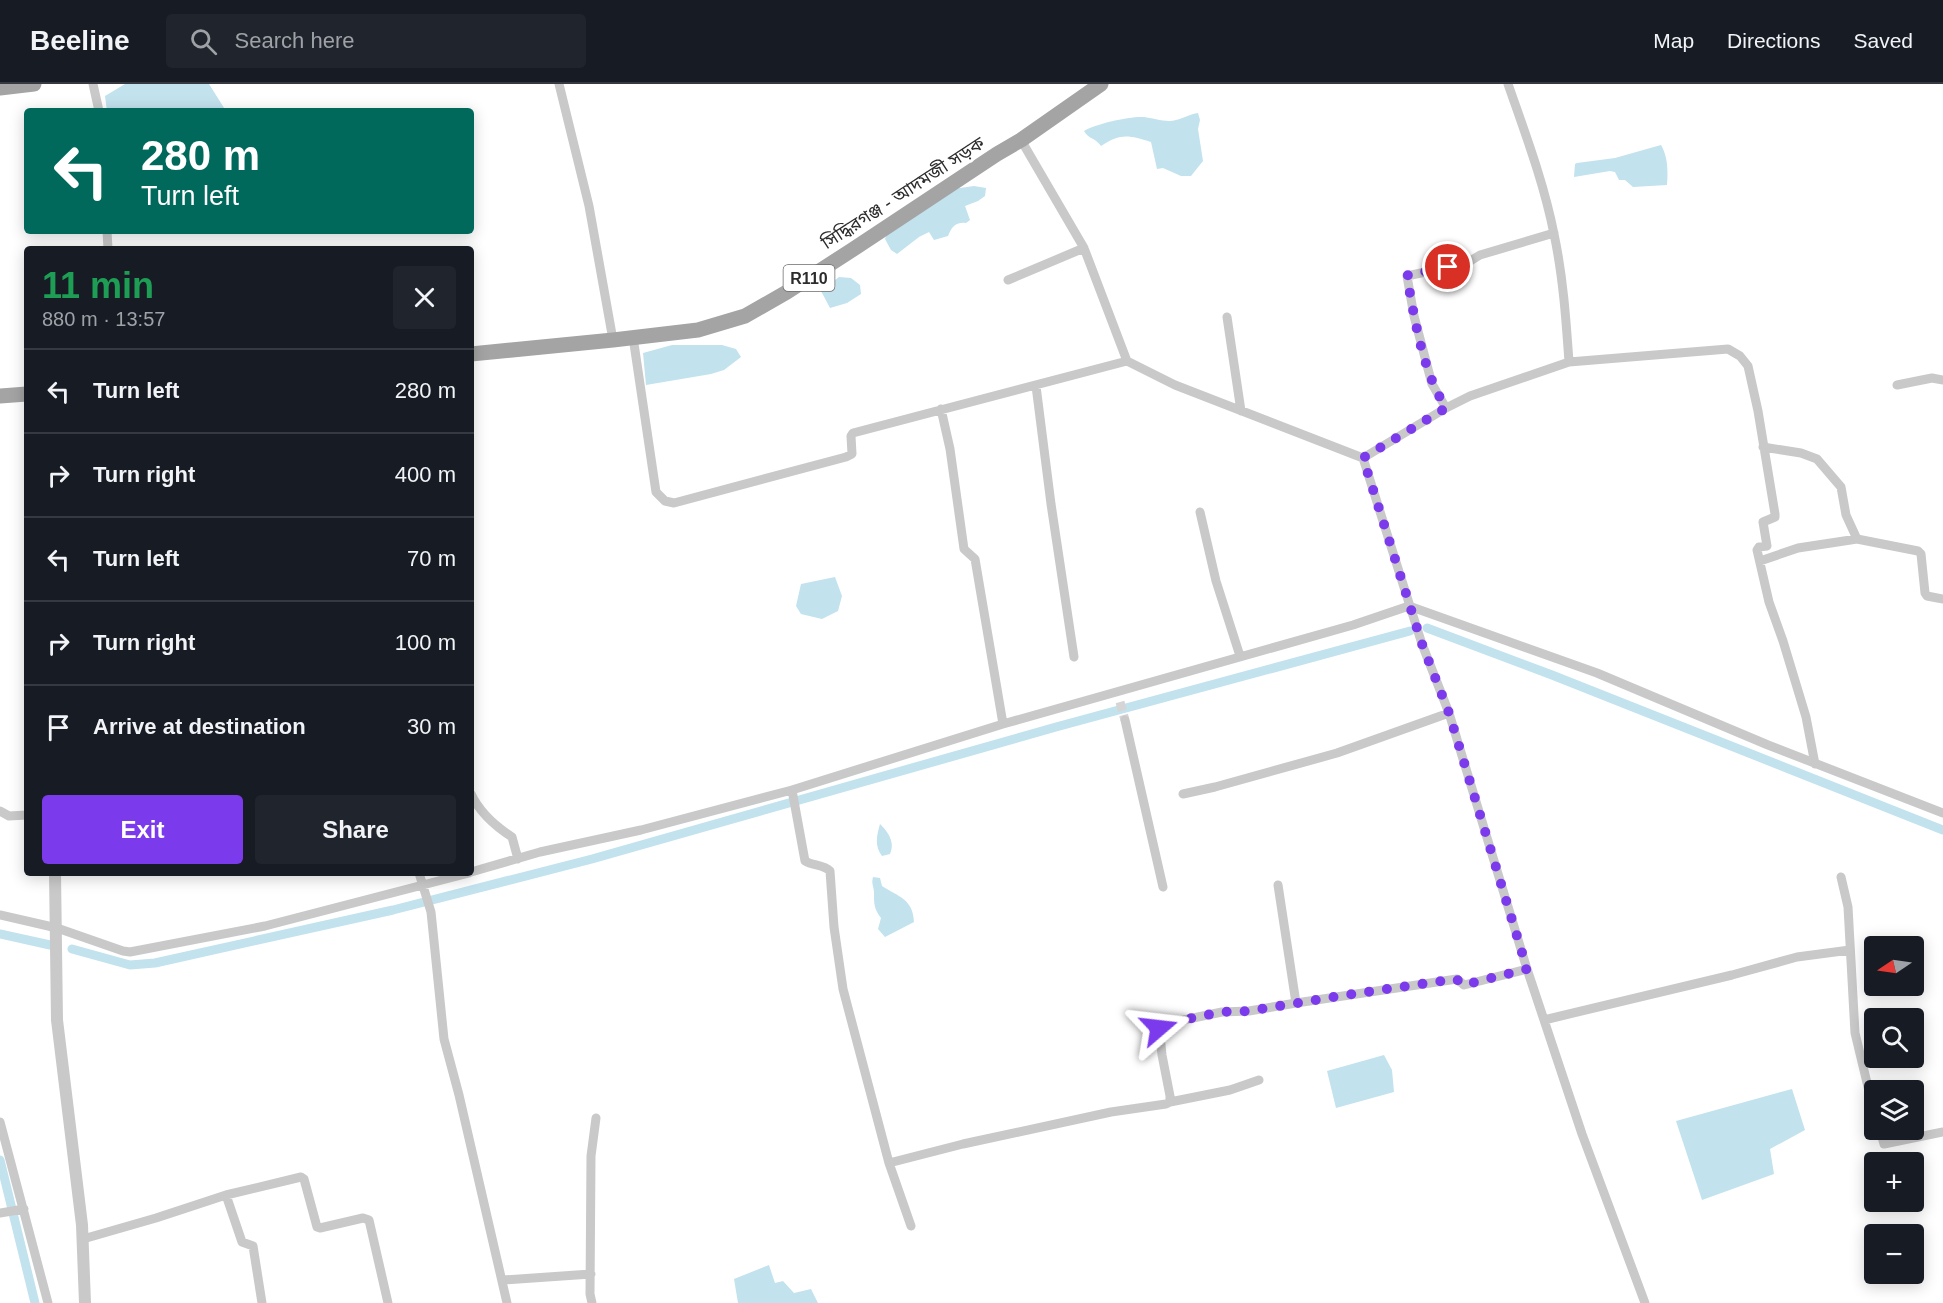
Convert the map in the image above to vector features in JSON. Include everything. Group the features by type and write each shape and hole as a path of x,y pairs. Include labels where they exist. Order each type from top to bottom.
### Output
{"main road":[{"path":"0,88 34,84"},
{"name":"সিদ্ধিরগঞ্জ - আদমজী সড়ক","path":"474,354 698,330 745,316 787,292 1021,140 1101,84"},
{"path":"0,396 24,394"}],"street":[{"path":"93,84 98,108"},
{"path":"559,84 589,206 613,340"},
{"path":"1508,84 1534,159 1554,233 1562,280 1569,362"},
{"path":"1021,140 1084,249 1128,362"},
{"path":"1446,408 1432,384 1414,316 1407,276 1467,263 1480,255 1554,233"},
{"path":"1008,280 1084,249"},
{"path":"1227,317 1241,411"},
{"path":"633,337 656,492 664,501 674,503 846,457 852,454 852,433 1128,362 1175,385 1363,458"},
{"path":"1363,458 1470,396 1569,362 1728,348 1740,356 1748,366 1775,517 1763,522 1767,546 1757,548 1769,602 1806,717 1815,764"},
{"path":"1897,385 1932,378 1943,380"},
{"path":"1036,386 1074,657"},
{"path":"941,409 950,449 964,549 975,560 1003,724"},
{"path":"1763,447 1802,453 1817,459 1840,487 1846,515 1857,539"},
{"path":"1363,458 1409,606 1449,713 1527,969 1582,1134 1645,1303"},
{"path":"1200,512 1216,581 1240,656"},
{"path":"1760,561 1798,548 1857,539 1920,552 1925,593 1927,596 1943,599"},
{"path":"474,872 518,859 793,794 1003,724 1119,697 1240,656 1353,625 1409,606 1597,673 1815,764 1943,813"},
{"path":"1183,794 1336,753 1449,713"},
{"path":"1125,720 1163,887"},
{"path":"793,794 805,861 826,867 830,871 834,927 843,989 889,1163 911,1226"},
{"path":"474,799 482,813 512,837 518,859"},
{"path":"0,811 9,816 24,815"},
{"path":"55,876 57,1020 77,1175 83,1239 85,1303"},
{"path":"420,876 431,912 444,1040 507,1303"},
{"path":"0,915 57,928 130,952 264,926 425,890 462,876"},
{"path":"1841,878 1848,907 1855,1033 1866,1080"},
{"path":"1278,885 1296,1003"},
{"path":"1544,1020 1797,957 1850,950"},
{"path":"1170,1102 1159,1025 1222,1012 1249,1011 1456,979 1464,985 1527,969"},
{"path":"889,1163 963,1144 1111,1112 1150,1108 1230,1090 1259,1080"},
{"path":"592,1303 590,1294 591,1156 596,1118"},
{"path":"0,1122 21,1209 48,1303"},
{"path":"1924,1136 1943,1132"},
{"path":"1883,1140 1884,1144 1904,1140"},
{"path":"83,1239 225,1195 301,1177 304,1179 316,1227 367,1218 388,1303"},
{"path":"225,1195 242,1242 253,1246 262,1303"},
{"path":"3,1212 21,1209"},
{"path":"503,1280 591,1274"}],"water":[{"path":"125,84 209,84 224,108 107,108 105,96"},
{"path":"1198,113 1203,161 1191,176 1181,176 1163,168 1157,169 1151,142 1125,136 1101,146 1084,131 1104,123 1130,118 1144,117 1172,121"},
{"path":"1661,145 1667,164 1667,185 1633,187 1625,180 1619,180 1615,172 1610,171 1574,177 1577,163 1615,158"},
{"path":"974,186 986,188 985,196 965,206 970,220 954,226 948,236 934,240 929,232 897,254 891,250 885,239 890,226 953,189"},
{"path":"839,277 851,278 860,285 861,294 847,303 830,308 821,291"},
{"path":"672,345 722,345 736,349 741,357 724,370 711,374 646,385 643,353"},
{"path":"835,577 842,596 838,611 822,619 801,614 796,606 801,584"},
{"path":"880,824 888,834 892,846 890,854 882,856 877,844"},
{"path":"873,877 880,878 882,886 908,903 913,914 914,922 885,937 878,929 881,918 875,906"},
{"path":"1384,1055 1392,1070 1394,1092 1336,1108 1327,1071"},
{"path":"1792,1089 1805,1130 1770,1149 1774,1174 1702,1200 1676,1121"},
{"path":"769,1265 775,1283 783,1281 794,1293 811,1289 818,1303 738,1303 734,1279"}],"waterway":[{"path":"1427,628 1552,675 1943,830"},
{"path":"72,949 130,965 155,963 393,910 592,859 1056,727 1410,631"},
{"path":"0,934 50,945"},
{"path":"0,1160 35,1303"}],"tunnel":[{"path":"1120,702 1125,720"}],"route":[{"path":"1159,1028 1162,1024 1222,1012 1249,1011 1456,979 1464,985 1527,969 1449,713 1409,606 1363,458 1446,408 1432,384 1414,316 1407,277 1448,267"}]}
